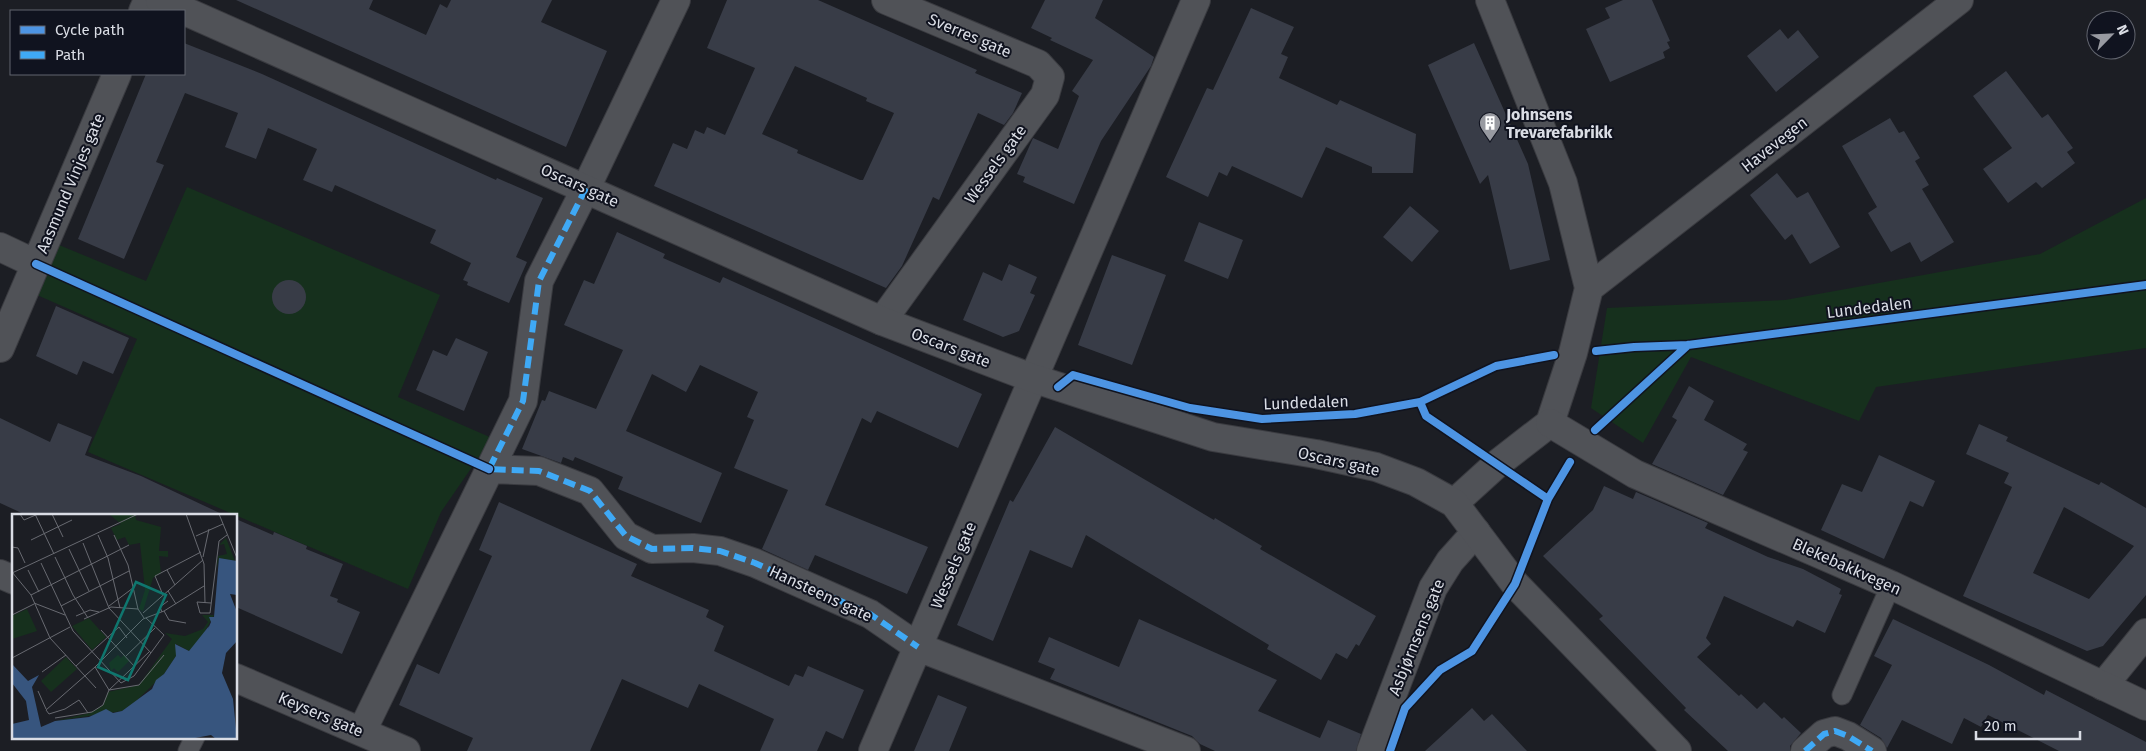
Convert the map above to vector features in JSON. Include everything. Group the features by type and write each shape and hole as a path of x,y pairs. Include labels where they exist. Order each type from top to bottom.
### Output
{"street":[{"name":"Oscars gate","path":"160,0 183,10"},
{"path":"362,731 523,401 539,281 676,0"},
{"name":"Sverres gate","path":"886,0 1038,64 1050,77"},
{"name":"Wessels gate","path":"873,751 1196,0"},
{"path":"1454,503 1497,464 1550,423 1573,353 1589,288 1563,183 1490,0"},
{"name":"Havevegen","path":"1589,288 1959,0"},
{"name":"Oscars gate","path":"185,11 882,321 1032,378 1213,437 1316,454 1376,467 1416,482 1454,503 1515,584 1678,751"},
{"name":"Aasmund Vinjes gate","path":"0,348 117,75"},
{"name":"Wessels gate","path":"882,321 1045,95 1050,77"},
{"path":"0,247 36,264"},
{"name":"Blekebakkvegen","path":"1550,423 1635,474 1890,585 2146,706"},
{"name":"Hansteens gate","path":"489,469 539,471 590,491 626,536 652,548 693,548 720,552 755,563 870,614 918,647 1186,751"},
{"name":"Asbjørnsens gate","path":"1371,751 1433,588 1450,562 1476,532"},
{"path":"0,574 12,579"},
{"path":"2103,686 2146,633"},
{"name":"Keysers gate","path":"238,679 406,751"},
{"path":"1805,751 1824,734 1835,731 1848,736 1872,751"}],"lane":[{"path":"1842,695 1890,585"},
{"path":"188,751 194,738"}],"green space":[{"path":"187,187 440,295 398,397 492,438 441,512 408,589 238,516 238,514 233,514 88,452 137,339 37,295 59,245 146,281"},
{"path":"2146,198 2146,348 1876,387 1859,421 1691,357 1643,443 1591,408 1607,308 1785,300 2040,254"}],"building":[{"path":"236,0 373,0 369,9 426,35 440,4 447,8 451,0 552,0 541,22 607,51 566,147"},
{"path":"727,0 818,0 977,70 975,73 1022,93 1013,113 1004,125 978,113 939,200 933,197 902,266 886,288 654,186 673,143 687,149 695,130 704,134 707,127 725,135 755,68 707,48","holes":["795,66 867,98 866,101 894,113 863,180 797,153 798,150 762,134"]},
{"path":"1045,0 1103,0 1095,18 1154,57 1151,66 1101,141 1074,204 1023,182 1025,177 1017,174 1033,138 1058,149 1079,96 1072,91 1093,60 1050,40 1052,38 1031,28"},
{"path":"1623,0 1652,0 1670,41 1667,42 1670,48 1663,52 1665,58 1610,82 1586,29 1610,18 1605,8"},
{"path":"1251,8 1294,27 1281,54 1288,57 1279,78 1337,105 1340,100 1416,134 1413,173 1372,173 1372,167 1326,147 1302,198 1232,166 1227,176 1219,172 1208,197 1166,177 1207,88 1213,90"},
{"path":"1780,29 1788,39 1798,30 1819,57 1776,92 1747,56"},
{"path":"185,43 262,74 496,180 497,178 543,198 516,257 527,262 509,303 467,285 468,282 463,280 471,263 430,243 436,230 335,185 332,192 303,180 317,149 268,128 256,159 225,147 238,113 185,93 156,162 164,165 124,259 78,239 146,75 185,75"},
{"path":"1474,43 1528,164 1550,260 1510,270 1488,175 1480,184 1428,65"},
{"path":"2006,71 2042,118 2048,114 2073,148 2067,152 2075,163 2042,188 2036,182 2008,203 1983,169 2012,148 1973,96"},
{"path":"1890,118 1899,133 1904,131 1920,158 1915,161 1929,185 1922,189 1954,242 1921,262 1910,242 1891,252 1868,213 1877,207 1842,146"},
{"path":"1777,173 1797,198 1808,192 1840,247 1810,264 1792,234 1785,240 1750,195"},
{"path":"1410,206 1439,231 1412,262 1383,237"},
{"path":"1199,222 1243,240 1228,279 1184,261"},
{"path":"617,232 665,254 663,258 720,283 723,277 982,394 958,448 877,411 871,423 862,418 825,505 928,547 907,594 815,555 808,570 762,549 788,490 734,468 754,420 747,417 758,392 700,365 686,392 652,374 626,431 722,473 701,523 618,489 623,477 575,457 573,461 563,457 561,463 522,449 542,400 545,401 549,391 596,409 623,350 564,325 584,280 594,284"},
{"path":"1112,255 1166,275 1132,365 1078,345"},
{"path":"1009,264 1037,277 1030,293 1035,295 1019,331 1003,337 963,320 983,272 1002,281"},
{"path":"289,280 301,285 306,297 301,309 289,314 277,309 272,297 277,285"},
{"path":"56,306 129,338 113,374 83,361 77,375 36,356"},
{"path":"456,338 488,352 464,411 416,390 433,350 447,356"},
{"path":"1689,386 1714,401 1704,420 1747,444 1743,450 1748,452 1723,495 1652,464 1677,420 1672,417"},
{"path":"0,418 50,442 58,423 92,437 85,455 141,476 222,514 24,514 0,503"},
{"path":"1979,424 2008,437 2006,441 2099,485 2101,482 2146,508 2146,595 2103,646 2087,651 1963,596 2012,487 2004,483 2009,473 1966,454","holes":["2064,507 2134,546 2089,599 2033,573"]},
{"path":"1055,427 1214,520 1215,518 1262,546 1260,549 1376,616 1359,646 1356,644 1347,659 1336,653 1321,680 1267,649 1269,645 1086,535 1072,568 1030,550 993,641 957,625 1010,500 1013,502"},
{"path":"1879,455 1935,481 1923,507 1910,501 1884,559 1821,530 1842,484 1862,492"},
{"path":"1604,486 1633,499 1636,492 1708,523 1705,528 1768,557 1803,569 1841,589 1839,594 1842,595 1825,633 1797,620 1793,627 1724,596 1706,638 1711,644 1697,657 1739,696 1741,694 1757,709 1764,702 1801,733 1790,746 1790,751 1728,751 1684,710 1686,708 1599,619 1603,616 1543,556 1593,510"},
{"path":"499,502 637,564 631,576 709,610 706,617 724,626 714,651 789,686 795,674 803,677 808,666 864,690 843,739 826,731 817,751 760,751 774,719 699,684 688,708 622,679 590,751 467,751 473,738 399,705 417,664 439,674 492,556 479,550"},
{"path":"238,520 273,535 274,532 307,546 306,549 343,564 330,596 338,599 337,602 360,612 342,654 238,608"},
{"path":"1139,619 1277,680 1258,711 1320,738 1328,720 1361,734 1356,751 1215,751 1200,744 1192,736 1050,679 1055,669 1038,662 1049,637 1119,667"},
{"path":"1893,619 1989,665 2044,695 2046,690 2146,742 2146,751 2059,751 1988,715 1981,727 1964,718 1952,744 1902,720 1887,748 1881,738 1860,725 1892,665 1874,656"},
{"path":"938,695 967,707 949,751 914,751"},
{"path":"1472,708 1484,721 1492,714 1527,751 1425,751"}],"marked path":[{"path":"586,188 539,281 523,401 489,469 539,471 590,491 626,536 652,549 693,548 720,551 755,563 870,614 918,647"},
{"path":"1805,751 1824,734 1835,731 1848,736 1872,751"}],"cycle path":[{"path":"36,264 489,469"},
{"name":"Lundedalen","path":"1596,351 1634,347 1688,345 2146,285"},
{"path":"1595,430 1688,345"},
{"name":"Lundedalen","path":"1058,387 1073,375 1190,408 1262,419 1355,414 1420,402 1496,366 1554,355"},
{"path":"1420,402 1426,416 1548,499"},
{"path":"1390,751 1405,708 1440,670 1472,651 1515,584 1548,499 1570,462"}],"place":[{"name":"Johnsens Trevarefabrikk","path":"1490,142"}]}
